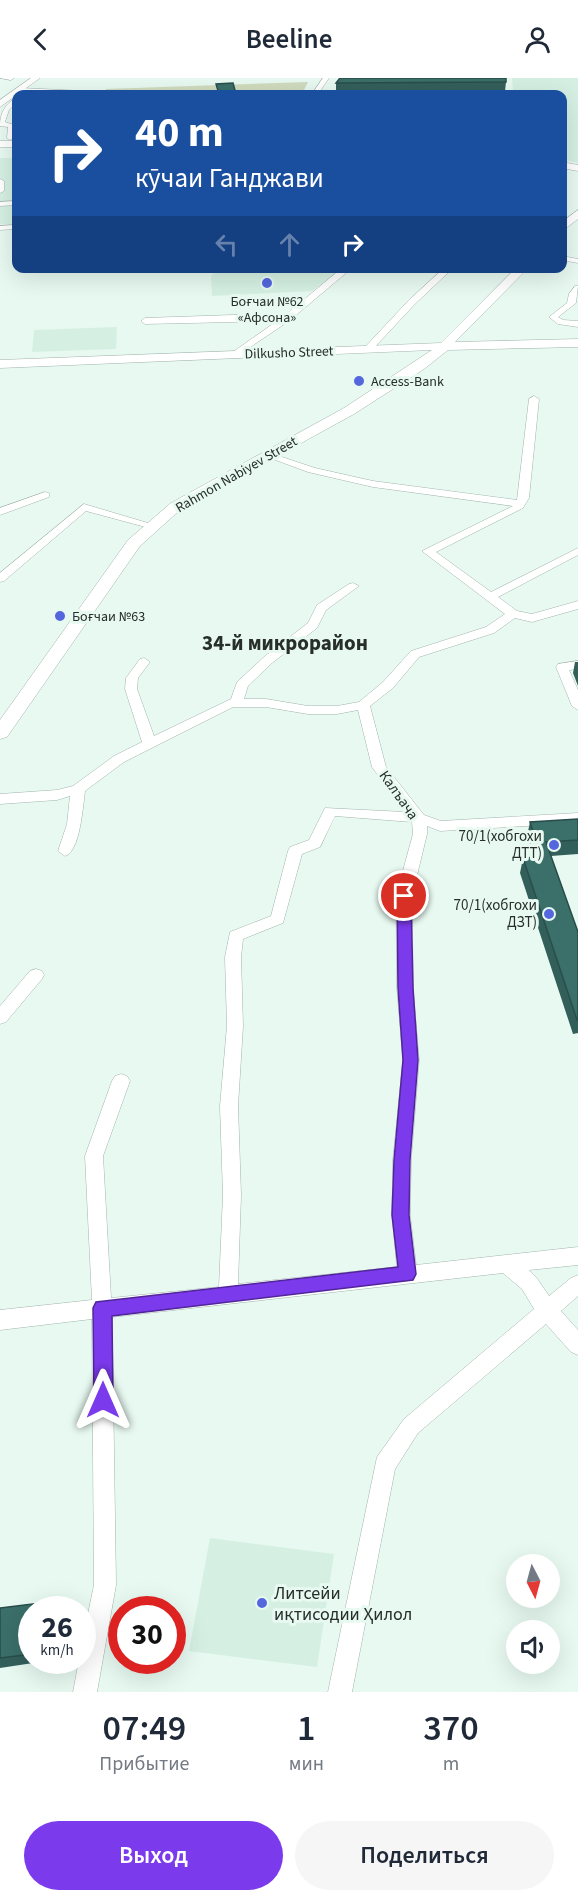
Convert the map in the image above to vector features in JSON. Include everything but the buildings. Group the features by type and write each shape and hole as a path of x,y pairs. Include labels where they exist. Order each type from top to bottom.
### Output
{"main road":[{"path":"13,90 33,78"},
{"path":"567,223 578,213"},
{"name":"Rahmon Nabiyev Street","path":"0,732 134,543 153,526 176,506 367,400 419,366 446,346 468,321 518,273"},
{"path":"468,321 476,333 512,344"},
{"name":"Dilkusho Street","path":"0,364 369,348 578,343"},
{"path":"533,344 578,349"},
{"path":"405,347 421,355 423,359 419,366"}],"street":[{"path":"0,78 11,78"},
{"path":"27,90 46,78"},
{"path":"12,104 6,109 5,118 1,124 11,125 12,133"},
{"path":"0,181 0,191"},
{"path":"234,354 286,319 342,273"},
{"path":"369,348 412,302 444,273"},
{"path":"578,288 573,294 574,301 571,306 561,309 553,317 561,322 578,324"},
{"path":"218,310 295,310"},
{"path":"145,321 262,317 286,319"},
{"path":"534,399 524,498 518,508 428,551 513,614 532,618 578,604"},
{"path":"267,455 312,470 373,484 520,504"},
{"path":"0,512 45,495"},
{"path":"0,579 84,507 153,526"},
{"path":"490,597 578,551"},
{"path":"236,703 242,685 268,660 314,625 321,608 353,586"},
{"path":"0,800 57,795 78,789 119,759 149,742 231,703 266,703 308,710 328,710 363,705 388,685 416,654 490,630 513,614"},
{"path":"144,662 132,678 131,689 149,742"},
{"path":"578,665 562,667 578,706"},
{"name":"Калъача","path":"363,705 379,766 397,793 419,818 420,834 404,896 405,988 411,1060 402,1160 401,1215 407,1274"},
{"path":"65,851 74,824 78,789"},
{"path":"228,1293 232,1195 229,1106 235,1026 233,957 236,936 278,920 295,851 315,843 330,811 419,818 440,826 578,818"},
{"path":"0,1017 36,975"},
{"path":"85,1692 105,1585 102,1308 94,1156 121,1081"},
{"path":"0,1320 578,1256"},
{"path":"508,1265 529,1283 547,1311 578,1345"},
{"path":"340,1692 385,1465 411,1426 578,1284"}],"shaded area":[{"path":"512,78 578,78 578,163 567,161 567,90 513,90"},
{"path":"308,82 304,90 106,89"},
{"path":"0,158 12,158 12,224 0,224"},
{"name":"Боғчаи №62 «Афсона»","path":"214,273 336,273 312,291 212,296 211,276"},
{"path":"117,327 116,349 32,352 34,330"},
{"name":"Литсейи иқтисодии Ҳилол","path":"210,1538 334,1554 317,1667 189,1651"}],"place":[{"name":"Боғчаи №62 «Афсона»","path":"267,283"},
{"name":"Access-Bank","path":"359,381"},
{"name":"Боғчаи №63","path":"60,616"},
{"name":"70/1(хобгохи ДТТ)","path":"554,845"},
{"name":"70/1(хобгохи ДЗТ)","path":"549,914"},
{"name":"Литсейи иқтисодии Ҳилол","path":"262,1603"}],"district":[{"name":"34-й микрорайон","path":"285,643"}],"route":[{"path":"103,1400 102,1308 407,1274 401,1215 402,1160 411,1060 405,988 404,896"}]}
